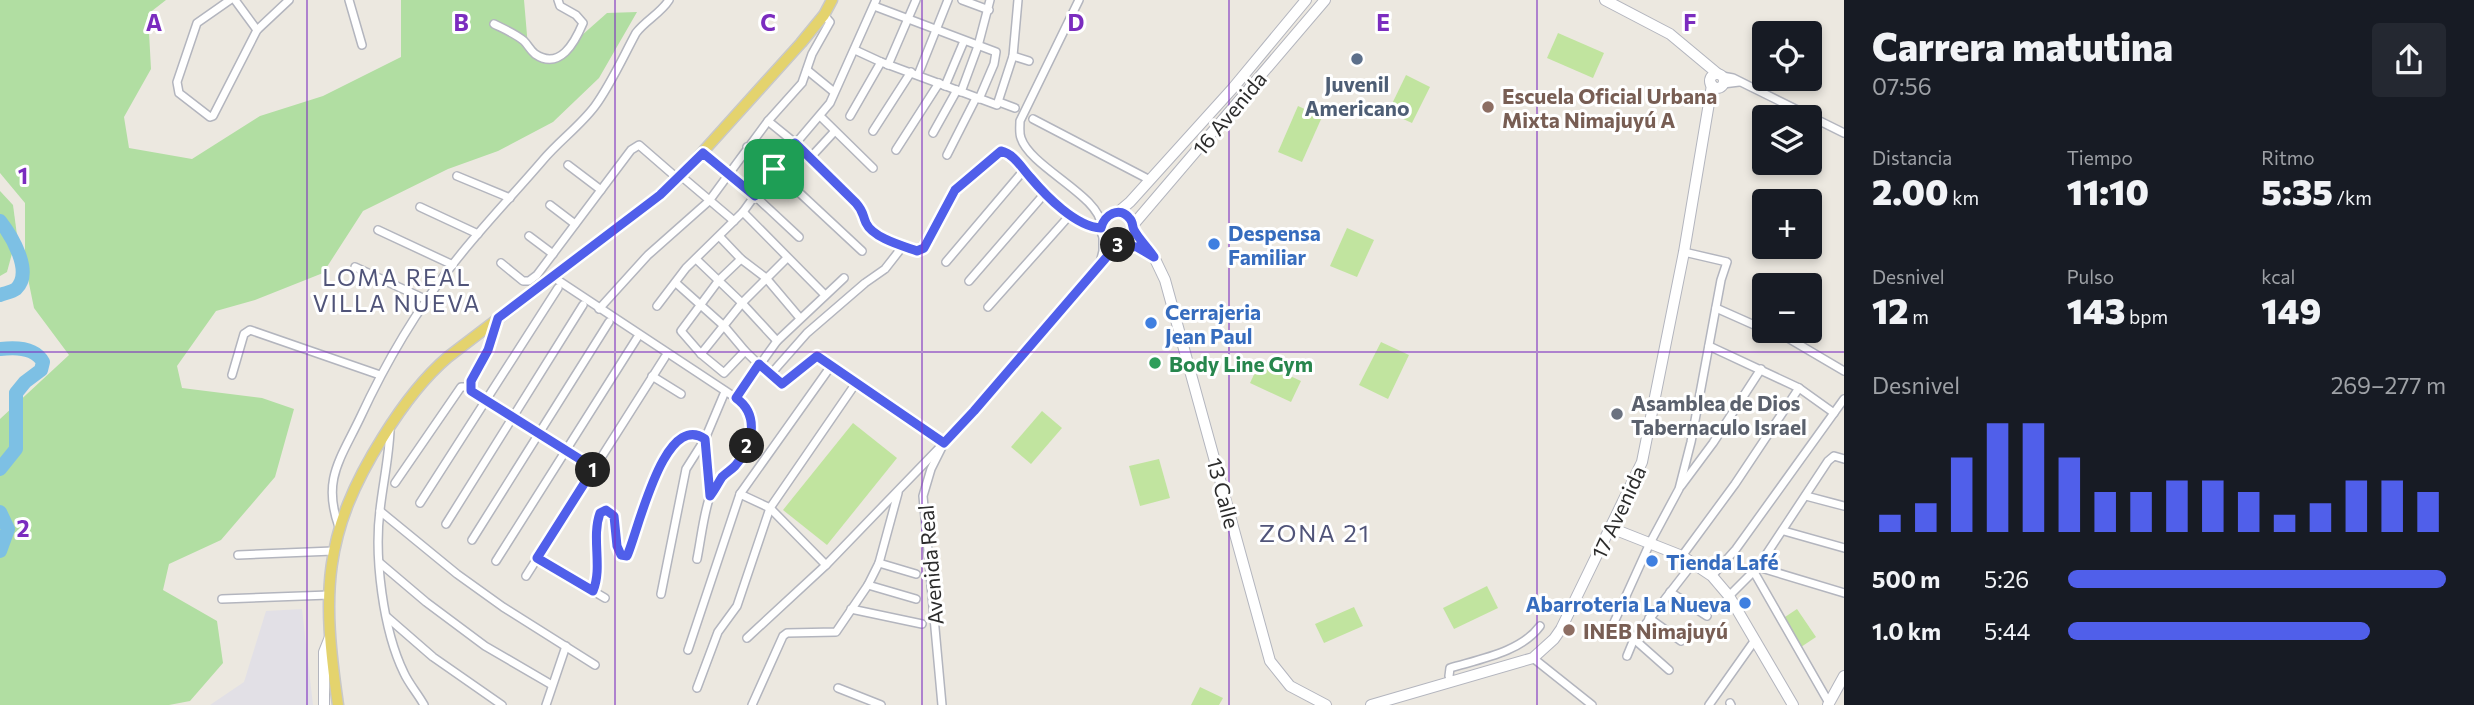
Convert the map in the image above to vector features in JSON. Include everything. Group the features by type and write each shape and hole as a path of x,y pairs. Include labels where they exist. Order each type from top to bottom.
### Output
{"main road":[{"path":"338,705 330,637 329,595 333,551 339,527 361,472 390,425 440,364 543,284 556,282 679,177 801,43 824,15 832,0"}],"street":[{"path":"257,30 232,0 197,23 177,82 180,93 206,116 213,116 257,30 289,0"},
{"path":"349,0 362,45"},
{"path":"494,24 522,40 536,54 546,58 561,57 568,52 583,23 576,15 560,6 558,0"},
{"path":"339,527 332,508 332,482 338,464 380,375 427,300 478,234 556,145 593,109 636,33 670,0"},
{"path":"850,116 884,64 916,0"},
{"path":"873,131 914,73 948,0"},
{"path":"962,0 989,10"},
{"path":"933,133 959,91 978,46 990,0"},
{"path":"855,50 884,64 996,105 1013,56 1018,0"},
{"path":"1079,0 1020,121 1021,139 1029,152 1094,206 1109,243 1137,247 1154,257"},
{"name":"16 Avenida","path":"1115,213 1150,180 1233,88 1306,0"},
{"name":"16 Avenida","path":"1133,228 1325,0"},
{"path":"1605,0 1670,34 1695,55 1717,81 1743,83 1844,133"},
{"path":"657,306 696,259 743,212 774,169 830,103 875,3 906,19 997,54 978,99 947,155"},
{"path":"599,309 648,255 709,201 747,147 802,83 812,54 830,22 824,15"},
{"path":"895,150 942,85 964,41"},
{"path":"801,43 812,54"},
{"path":"1013,56 1029,61"},
{"path":"807,69 834,92"},
{"name":"17 Avenida","path":"1371,705 1533,658 1561,629 1643,462 1710,101 1717,81"},
{"path":"999,102 1015,108"},
{"path":"820,116 873,168"},
{"path":"1034,119 1150,180"},
{"path":"768,121 811,157 864,212 867,225 885,239 917,251 924,248 955,190 1001,151 1009,153 1070,215 1083,225 1102,230"},
{"path":"811,157 835,132"},
{"path":"501,263 526,281 540,271 631,150 639,145 734,221"},
{"path":"747,147 862,251"},
{"path":"703,153 799,237"},
{"path":"568,165 601,190"},
{"path":"946,262 1024,170"},
{"path":"457,176 510,198"},
{"path":"969,281 1046,192"},
{"path":"550,205 575,224"},
{"path":"1094,206 1126,215 1133,228 1128,240 1119,244"},
{"path":"420,207 478,234"},
{"path":"743,212 825,295"},
{"path":"1102,230 1107,217 1115,213"},
{"path":"988,307 1070,215"},
{"name":"13 Calle","path":"1133,228 1154,257 1165,280 1188,355 1270,661 1290,686 1326,705"},
{"path":"378,230 453,265"},
{"name":"Avenida Real","path":"1093,275 1102,257 1102,230"},
{"path":"529,236 553,254"},
{"path":"720,237 741,260 766,278 799,317"},
{"name":"Avenida Real","path":"942,705 923,496 931,469 944,443 1119,244"},
{"path":"770,375 807,333 885,269 903,246"},
{"path":"1679,489 1691,442 1726,260 1684,252"},
{"path":"701,354 742,303 787,258"},
{"path":"696,259 777,341"},
{"path":"741,260 719,280 681,331 701,354 725,373 746,351"},
{"path":"355,267 427,300"},
{"path":"540,271 543,284"},
{"path":"736,398 777,341 799,317 844,278"},
{"path":"420,503 556,282 745,405 753,430 735,466 722,478 710,496"},
{"path":"677,283 782,384 816,356 944,443 826,565 747,638"},
{"path":"446,524 583,305"},
{"path":"1716,308 1752,324"},
{"path":"498,318 488,350 473,376 470,387 473,394 594,468"},
{"path":"472,540 609,322"},
{"path":"232,375 244,334 250,330 380,375"},
{"path":"496,561 638,338"},
{"path":"1796,343 1844,371"},
{"path":"1709,345 1799,388 1834,413"},
{"path":"526,576 665,357"},
{"path":"688,649 740,494 831,366"},
{"path":"1611,629 1650,543 1679,489 1762,369"},
{"path":"652,376 681,394"},
{"path":"697,688 718,632 737,606 770,508 856,383"},
{"path":"395,483 461,387 470,387"},
{"path":"1682,556 1735,484 1799,388"},
{"path":"661,594 687,469 705,439 724,394"},
{"path":"1712,576 1736,549 1844,399"},
{"path":"390,425 388,462 380,511 381,585 389,632 404,673 425,704"},
{"path":"593,591 600,513 606,510 614,516 617,546 621,555 627,556 663,459 686,433 705,439"},
{"path":"697,559 710,496 705,439"},
{"path":"1729,596 1756,570 1831,458 1834,456 1844,459"},
{"path":"752,705 783,636 835,633 868,585 879,563 898,492"},
{"path":"740,494 770,508 826,565"},
{"path":"1806,496 1844,506"},
{"path":"380,511 494,601 595,665"},
{"path":"1611,528 1682,556 1712,576 1729,596 1793,705"},
{"path":"1784,531 1844,548"},
{"path":"238,555 333,551"},
{"path":"537,558 605,598"},
{"path":"380,563 485,646 552,685"},
{"path":"879,563 916,574"},
{"path":"1627,656 1634,639 1693,563"},
{"path":"1756,570 1844,593"},
{"path":"1756,570 1828,704"},
{"path":"868,585 916,599"},
{"path":"1670,592 1707,616"},
{"path":"222,598 329,595"},
{"path":"851,609 922,624"},
{"path":"387,617 433,657 502,705"},
{"path":"1649,618 1681,641"},
{"path":"1451,682 1450,668 1502,652 1531,636 1540,626"},
{"path":"324,705 324,652 330,637"},
{"path":"1634,639 1670,670"},
{"path":"1709,705 1755,640"},
{"path":"546,705 566,646"},
{"path":"1533,658 1591,705"},
{"path":"1828,704 1843,679"},
{"path":"838,688 881,705"}],"shaded area":[{"path":"302,609 313,705 210,705 244,682 266,611"}],"green space":[{"path":"0,0 166,0 148,14 151,69 124,117 129,148 192,159 260,116 323,96 401,57 401,0 524,0 528,47 555,59 607,13 637,12 599,78 553,122 498,151 448,169 363,211 323,273 255,300 216,311 177,366 182,388 262,398 294,409 275,477 221,540 169,564 163,590 217,621 223,663 190,701 169,705 0,705 0,419 69,355 34,308 25,264 25,203 0,173"},
{"path":"1558,33 1604,53 1593,78 1547,58"},
{"path":"1406,75 1430,87 1412,123 1388,112"},
{"path":"1298,106 1322,117 1302,162 1278,152"},
{"path":"0,191 13,205 17,235 7,272 0,276"},
{"path":"1347,228 1374,240 1357,277 1330,266"},
{"path":"1381,342 1409,355 1388,399 1359,385"},
{"path":"1260,362 1301,381 1291,402 1250,383"},
{"path":"1042,411 1062,428 1031,464 1011,447"},
{"path":"853,423 897,458 827,545 783,510"},
{"path":"1159,459 1170,498 1140,506 1129,466"},
{"path":"1487,586 1498,608 1454,629 1443,608"},
{"path":"1354,607 1363,626 1324,643 1315,624"},
{"path":"1797,609 1816,637 1801,647 1782,619"},
{"path":"1200,687 1223,698 1219,705 1191,705"}],"waterway":[{"path":"0,221 19,254 23,273 16,289 0,295"},
{"path":"0,349 19,348 30,351 43,362 41,370 16,393 16,449 0,469"},
{"path":"0,512 8,529 0,551"}],"place":[{"name":"Juvenil Americano","path":"1357,59"},
{"name":"Escuela Oficial Urbana Mixta Nimajuyú A","path":"1488,107"},
{"name":"Despensa Familiar","path":"1214,244"},
{"name":"Cerrajeria Jean Paul","path":"1151,323"},
{"name":"Body Line Gym","path":"1155,363"},
{"name":"Asamblea de Dios Tabernaculo Israel","path":"1617,414"},
{"name":"Tienda Lafé","path":"1652,561"},
{"name":"Abarroteria La Nueva","path":"1745,603"},
{"name":"INEB Nimajuyú","path":"1569,630"}],"district":[{"name":"LOMA REAL VILLA NUEVA","path":"397,290"},
{"name":"ZONA 21","path":"1315,532"}],"route":[{"path":"795,143 864,212 867,225 885,239 917,251 924,248 955,190 1001,151 1009,153 1032,179 1083,225 1101,228 1102,222 1113,213 1126,215 1132,221 1133,230 1154,257 1137,247 1117,245 944,443 817,356 782,384 759,364 736,398 745,405 750,414 753,430 735,466 722,478 710,496 705,439 693,433 680,437 663,459 627,556 621,555 617,546 614,516 606,510 600,513 597,521 596,577 593,591 537,558 594,468 473,394 470,387 473,376 488,350 498,318 660,195 703,153 755,196 774,169 795,143"}]}
